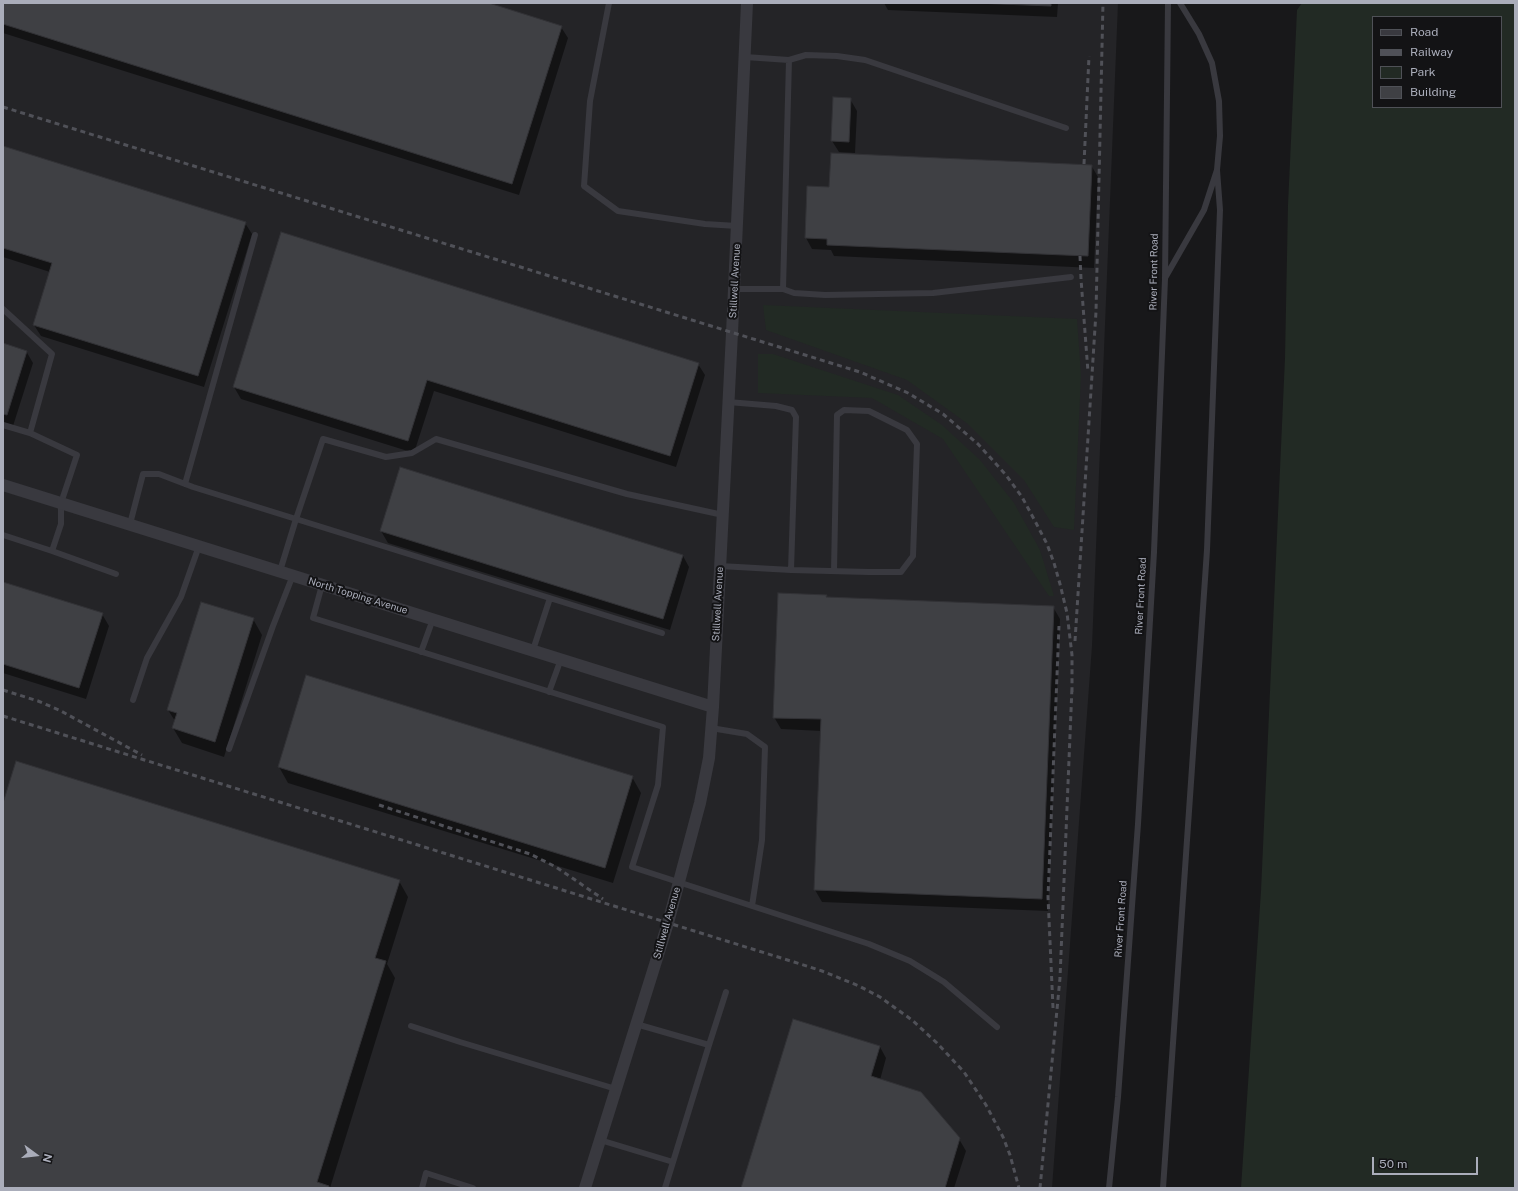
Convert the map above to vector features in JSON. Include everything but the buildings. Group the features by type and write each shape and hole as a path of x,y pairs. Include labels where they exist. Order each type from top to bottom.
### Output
{"street":[{"name":"Stillwell Avenue","path":"585,1188 668,923 700,803 709,758 712,728 723,515 747,3"},
{"name":"North Topping Avenue","path":"3,485 713,707"}],"lane":[{"path":"609,3 590,101 584,186 618,211 705,224 737,226"},
{"name":"River Front Road","path":"1109,1188 1118,1097 1139,816 1154,552 1165,278 1168,3"},
{"path":"1163,1188 1207,550 1220,210 1217,170 1220,136 1219,101 1212,63 1200,34 1180,3"},
{"path":"745,56 789,60 806,55 836,56 865,60 1066,128"},
{"path":"784,289 789,60"},
{"path":"1165,278 1204,210 1217,170"},
{"path":"185,484 254,235"},
{"path":"734,289 784,289 794,293 825,294 933,293 1072,277"},
{"path":"3,309 52,354 30,433"},
{"path":"728,402 776,406 792,410 796,417 791,570"},
{"path":"720,566 791,570 834,571 901,572 913,556 917,444 907,430 869,411 844,410 837,415 834,571"},
{"path":"3,425 30,433 77,456 61,503 61,524 52,551"},
{"path":"280,571 323,439 386,457 412,453 436,439 626,494 723,515"},
{"path":"130,524 143,474 159,474 185,484 662,633"},
{"path":"3,535 116,574"},
{"path":"133,700 147,658 181,597 199,546"},
{"path":"230,749 273,626 293,575"},
{"path":"322,584 313,618 663,727 658,785 632,867 869,944 910,961 944,982 997,1027"},
{"path":"533,650 550,598"},
{"path":"421,652 433,619"},
{"path":"549,692 561,659"},
{"path":"712,728 747,734 765,747 762,840 752,906"},
{"path":"665,1188 726,992"},
{"path":"636,1024 709,1045"},
{"path":"411,1026 616,1089"},
{"path":"600,1140 673,1162"},
{"path":"422,1188 426,1173 473,1188"}],"shaded area":[{"path":"3,3 1118,3 1092,646 1052,1188 3,1188"}],"green space":[{"path":"1302,3 1515,3 1515,1188 1241,1188 1261,891 1285,358 1288,205 1297,10"},
{"path":"763,305 1077,319 1081,375 1074,530 1054,527 1024,480 968,424 907,380 766,330"},
{"path":"758,354 773,354 898,395 942,425 980,460 1014,503 1040,550 1054,596 1049,596 943,439 872,398 758,393"}],"railway":[{"path":"1075,641 1096,312 1103,3"},
{"path":"1084,164 1089,56"},
{"path":"3,107 860,372 908,393 943,414 978,444 1006,475 1022,497 1047,544 1060,584 1067,613 1072,655 1072,692"},
{"path":"1080,256 1088,372"},
{"path":"1053,1008 1048,897 1059,626"},
{"path":"1040,1188 1060,978 1072,687"},
{"path":"3,690 38,701 59,710 142,755"},
{"path":"3,716 794,962 822,971 859,986 880,997 912,1020 937,1043 964,1072 986,1105 1003,1137 1010,1155 1019,1188"},
{"path":"379,805 530,854 556,867 603,899"}]}
